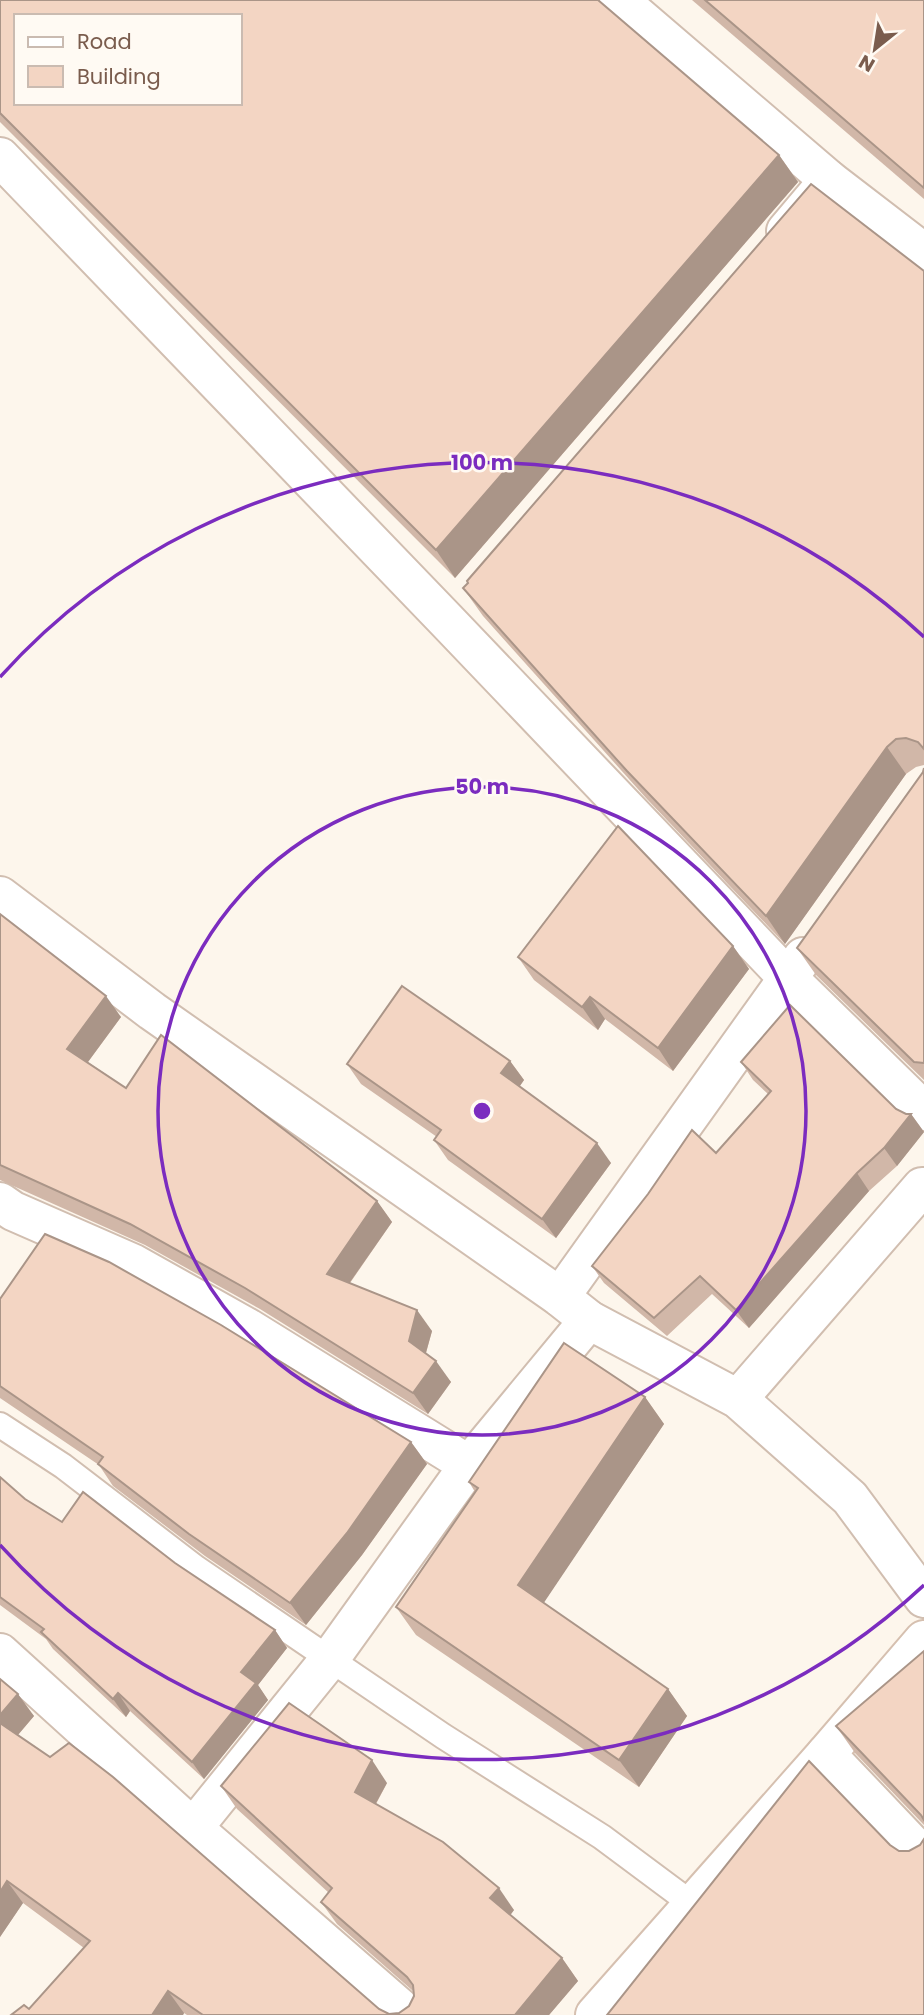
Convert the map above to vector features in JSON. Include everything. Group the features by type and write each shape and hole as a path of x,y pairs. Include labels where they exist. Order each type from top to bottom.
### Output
{"street":[{"path":"619,0 829,180 924,253"},
{"path":"0,157 456,610 788,978 924,1111"},
{"path":"765,254 829,180"},
{"path":"0,895 152,1011 575,1308 738,1399 850,1498 924,1598"},
{"path":"193,1828 329,1660 469,1465 820,933"},
{"path":"738,1399 924,1187"},
{"path":"0,1202 13,1211 134,1264 248,1328 469,1465"},
{"path":"595,2015 924,1640"},
{"path":"0,1654 193,1828 408,2015"},
{"path":"826,1754 924,1857"}],"lane":[{"path":"0,1425 63,1466 196,1568 329,1660 601,1837 692,1904"}],"building":[{"path":"0,0 598,0 779,155 436,550 0,113"},
{"path":"705,0 924,0 924,188"},
{"path":"811,184 924,271 924,749 918,742 906,738 896,739 887,747 766,916 627,771 463,588"},
{"path":"924,768 924,1063 914,1062 797,948"},
{"path":"618,826 733,946 658,1048 590,997 582,1007 518,957"},
{"path":"0,914 106,996 67,1049 126,1088 161,1035 377,1201 327,1274 417,1310 409,1341 436,1361 413,1393 245,1288 130,1224 0,1165"},
{"path":"402,986 510,1061 501,1073 597,1143 542,1219 434,1140 441,1130 347,1064"},
{"path":"790,1005 896,1109 911,1114 884,1148 857,1173 736,1310 700,1276 654,1318 592,1266 648,1194 692,1130 716,1153 771,1091 741,1062"},
{"path":"45,1234 109,1262 221,1325 411,1442 347,1533 290,1603 189,1534 98,1464 103,1457 0,1386 0,1299"},
{"path":"564,1343 645,1397 518,1585 668,1689 619,1760 396,1607 478,1488 469,1482"},
{"path":"0,1477 25,1499 62,1522 83,1492 175,1563 275,1630 241,1672 256,1683 192,1762 118,1693 113,1699 41,1632 44,1629 0,1597"},
{"path":"924,1651 924,1820 836,1726"},
{"path":"0,1679 18,1694 0,1715"},
{"path":"289,1703 372,1760 355,1792 443,1842 499,1888 490,1898 562,1958 515,2015 203,2015 168,1991 152,2015 11,2015 24,2005 29,2009 90,1941 7,1881 0,1892 0,1723 50,1757 69,1743 113,1777 379,2009 389,2014 399,2013 409,2006 414,1996 413,1985 407,1977 321,1902 332,1888 221,1786"},
{"path":"809,1761 890,1845 899,1851 909,1851 920,1845 924,1839 924,2015 607,2015"}]}
